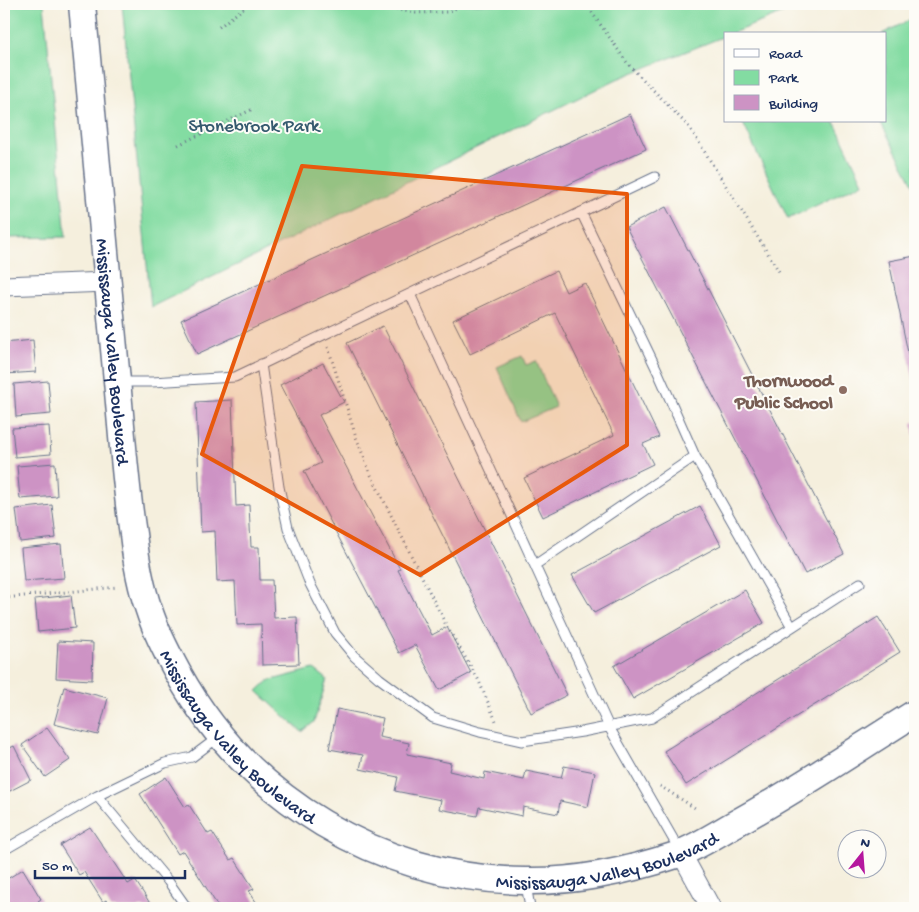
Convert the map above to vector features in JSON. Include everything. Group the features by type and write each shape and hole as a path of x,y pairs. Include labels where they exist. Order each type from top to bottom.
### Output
{"street":[{"name":"Mississauga Valley Boulevard","path":"82,4 126,488 138,572 149,611 165,650 192,700 220,736 256,775 298,809 358,843 396,858 441,872 490,879 525,881 562,880 624,870 681,853 751,816 915,713"},
{"path":"4,286 107,282"},
{"path":"681,853 711,908"}],"lane":[{"path":"117,382 234,377 655,177"},
{"path":"581,212 657,370 695,456 792,627"},
{"path":"410,294 609,727 681,853"},
{"path":"261,364 279,488 288,528 310,584 335,633 354,656 379,678 433,718 480,732 522,741 652,718 860,583"},
{"path":"535,565 695,456"},
{"path":"4,850 97,796 165,763 192,756 220,736"},
{"path":"97,796 168,880 187,908"},
{"path":"525,881 530,908"}],"path":[{"path":"219,27 249,4"},
{"path":"366,4 416,13 448,12 464,4"},
{"path":"586,4 628,64 690,128 780,273"},
{"path":"178,145 253,109"},
{"path":"324,335 356,437 370,473 446,625 478,679 503,737"},
{"path":"4,598 126,586"},
{"path":"640,782 658,784 695,808"}],"highlighted area":[{"path":"302,166 627,194 627,445 420,575 202,454"}],"green space":[{"path":"4,4 44,4 66,237 4,238"},
{"name":"Stonebrook Park","path":"122,4 806,4 735,32 724,32 724,36 617,79 151,307"},
{"path":"915,17 915,188 881,122 886,122 886,32"},
{"path":"742,122 834,122 863,183 788,219"},
{"path":"522,356 526,365 536,361 556,407 521,422 497,367"},
{"path":"314,669 327,679 314,722 302,732 257,691 268,681"}],"building":[{"path":"630,114 646,149 197,354 181,320"},
{"path":"666,207 844,554 805,574 626,227"},
{"path":"915,256 915,382 914,382 889,261"},
{"path":"556,271 566,292 585,283 659,437 643,444 653,464 543,517 524,478 614,435 555,313 470,354 453,320"},
{"path":"383,326 567,695 531,713 347,343"},
{"path":"33,340 36,372 4,374 4,343"},
{"path":"323,363 344,402 319,415 400,569 398,570 432,635 447,627 471,673 439,690 415,645 399,653 304,471 321,463 280,385"},
{"path":"48,381 51,414 16,417 14,384"},
{"path":"232,400 236,506 249,505 251,547 259,547 260,580 272,580 274,618 297,617 299,664 262,665 261,624 237,625 235,581 217,582 215,531 201,532 196,402"},
{"path":"915,422 915,435 914,435 912,423"},
{"path":"49,426 51,454 15,457 12,428"},
{"path":"55,463 57,496 20,499 17,466"},
{"path":"52,505 56,538 20,542 16,509"},
{"path":"700,506 721,545 594,613 572,575"},
{"path":"61,544 64,578 24,581 21,548"},
{"path":"745,590 764,623 633,699 614,666"},
{"path":"71,595 75,628 38,632 35,599"},
{"path":"878,617 900,652 686,785 664,751"},
{"path":"58,641 93,643 92,680 56,678"},
{"path":"64,687 108,698 98,735 54,724"},
{"path":"337,709 383,718 379,737 409,743 407,754 451,763 449,771 484,779 485,772 524,780 526,771 561,778 564,766 595,772 588,807 560,801 558,814 523,807 522,816 479,807 477,816 439,809 441,800 395,791 398,777 360,769 363,755 329,749"},
{"path":"47,728 70,760 45,777 22,745"},
{"path":"14,746 31,780 4,794 4,751"},
{"path":"166,777 185,807 189,805 208,834 212,832 230,860 234,858 254,889 249,891 260,908 219,908 183,851 178,854 140,794"},
{"path":"90,827 128,884 135,880 153,908 111,908 106,900 103,902 84,872 79,875 60,845"},
{"path":"23,869 41,899 38,901 42,908 10,908 4,898 4,881"}],"place":[{"name":"Thornwood Public School","path":"843,390"}]}
